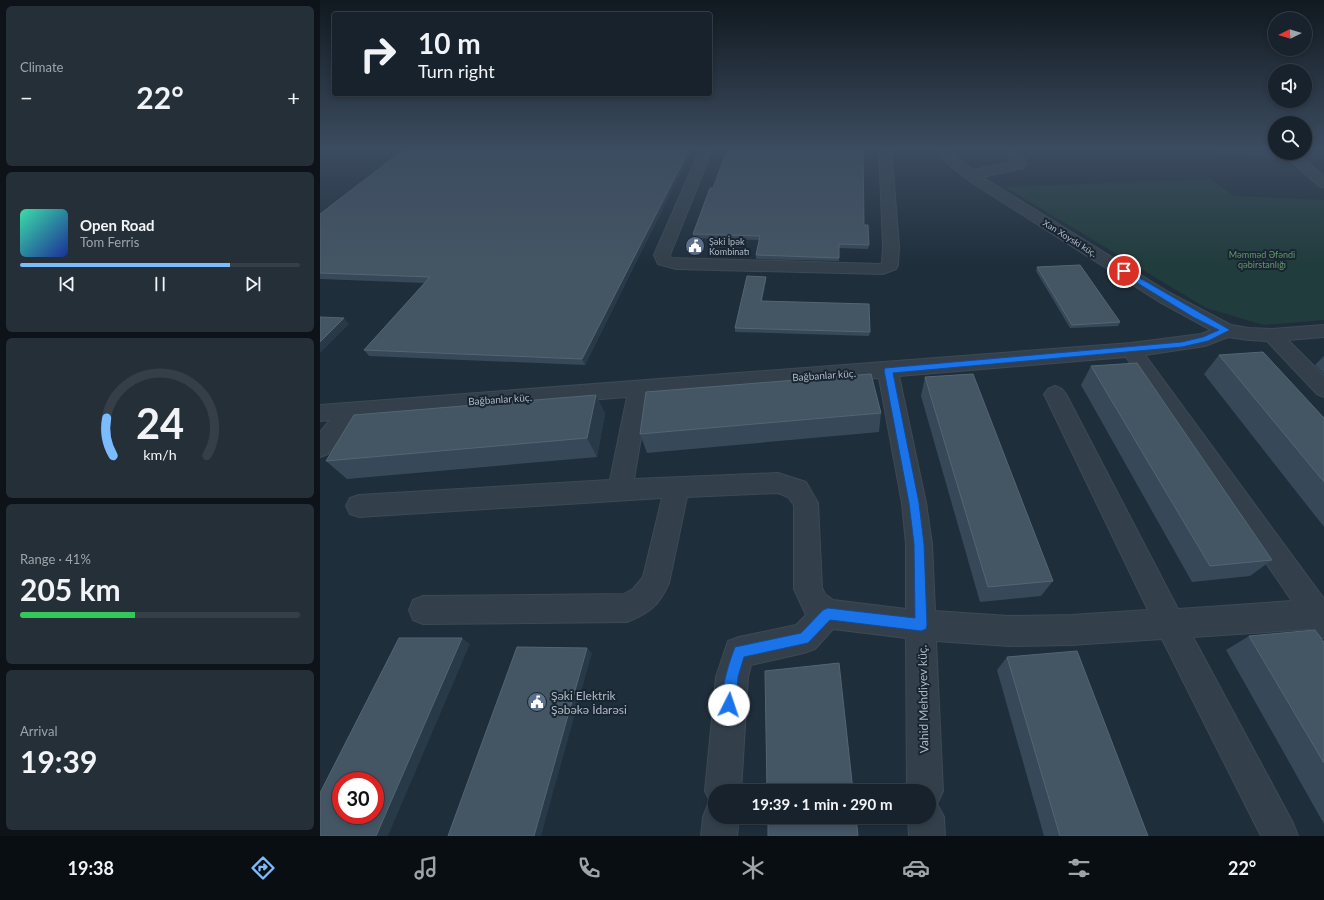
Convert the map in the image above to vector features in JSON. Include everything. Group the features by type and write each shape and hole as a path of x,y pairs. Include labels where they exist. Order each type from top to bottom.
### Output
{"street":[{"path":"690,187 662,254 664,261 676,264 884,269 890,265 891,246 887,187"},
{"name":"Xan Xoyski küç.","path":"989,187 1164,297 1226,330"},
{"path":"1226,330 1249,334 1272,335 1324,331"},
{"name":"Bağbanlar küç.","path":"320,413 1131,350 1205,340 1226,330"},
{"path":"1272,335 1324,389"},
{"path":"1131,350 1321,619"},
{"name":"Vahid Mehdiyev küç.","path":"888,370 914,503 919,544 925,784"},
{"path":"620,490 638,389"},
{"path":"1054,394 1170,624 1280,836"},
{"path":"320,448 350,411"},
{"path":"359,506 620,490 778,483 797,489 806,503 808,589 815,604 828,614 921,625 1009,631 1071,630 1170,624 1321,619"},
{"path":"423,610 627,608 643,599 655,583 677,487"},
{"path":"724,784 732,677 739,652 804,638 828,614"},
{"path":"719,836 720,824"},
{"path":"926,824 927,836"}],"green space":[{"name":"Məmməd Əfəndi qəbirstanlığı","path":"1005,187 1221,187 1233,196 1324,200 1324,320 1264,325 1206,308"}],"building":[{"path":"355,187 670,187 582,359 364,350 430,277 320,273 320,214"},
{"path":"864,187 864,225 868,225 869,245 839,244 839,258 756,255 760,236 693,234 710,188"},
{"path":"1080,265 1120,322 1072,325 1037,267"},
{"path":"747,276 766,277 761,301 869,304 870,332 735,328"},
{"path":"320,317 344,318 320,342"},
{"path":"1263,352 1324,418 1324,482 1219,355"},
{"path":"1137,363 1272,560 1210,566 1091,366"},
{"path":"871,374 881,413 640,434 646,392"},
{"path":"973,374 1053,581 988,587 925,377"},
{"path":"596,395 587,438 326,461 354,415"},
{"path":"1315,630 1324,642 1324,763 1249,636"},
{"path":"399,638 462,638 384,818 384,772 332,772 332,824 381,824 376,836 320,836 320,793"},
{"path":"517,647 587,648 534,836 448,836"},
{"path":"1077,651 1148,836 1060,836 1007,657"},
{"path":"839,663 852,784 767,784 765,671"},
{"path":"768,824 857,824 858,836 768,836"}],"place":[{"name":"Şəki İpək Kombinatı","path":"695,246"},
{"name":"Şəki Elektrik Şəbəkə İdarəsi","path":"537,702"}],"route":[{"path":"729,705 732,677 739,652 804,638 828,614 921,625 919,544 914,503 888,370 1131,350 1182,344 1205,340 1226,330 1164,297 1124,271"}]}
